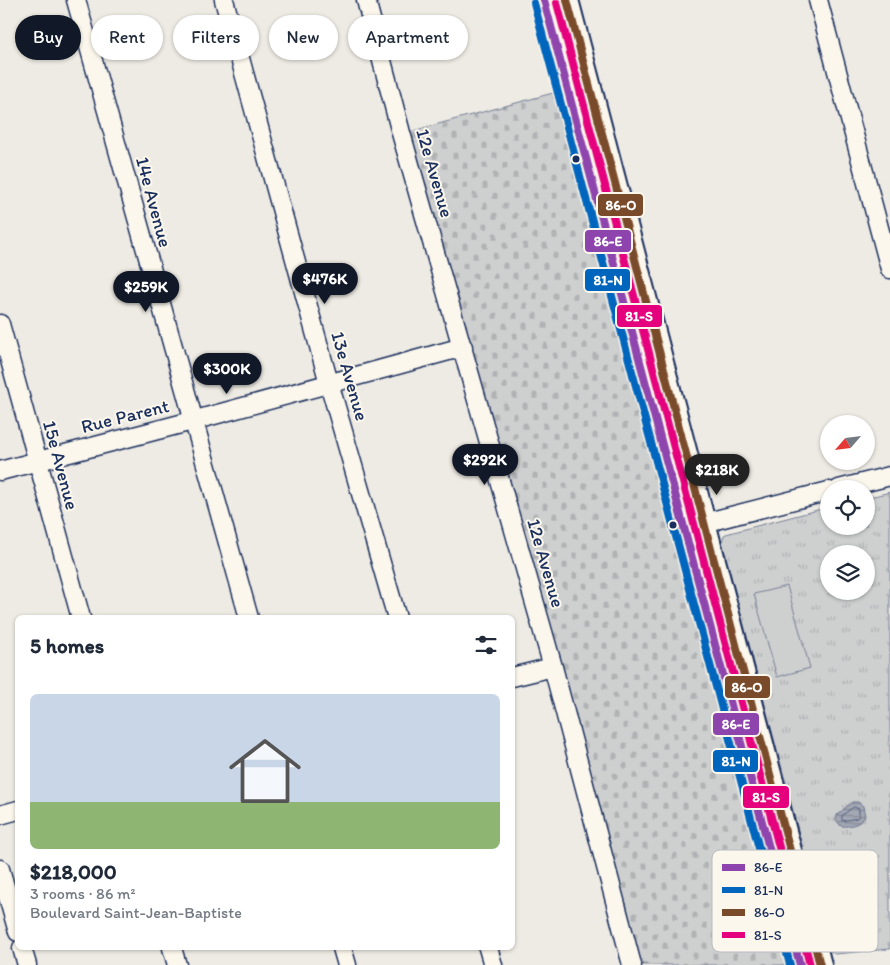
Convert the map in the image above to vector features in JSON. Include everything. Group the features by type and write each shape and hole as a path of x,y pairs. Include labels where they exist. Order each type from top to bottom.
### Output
{"main road":[{"path":"544,0 565,37 694,526 772,850"},
{"path":"565,37 567,0"},
{"path":"694,526 787,850"},
{"path":"797,952 800,965"},
{"path":"816,952 820,965"}],"street":[{"name":"14e Avenue","path":"76,0 192,421 248,615"},
{"name":"13e Avenue","path":"224,0 330,383 397,615"},
{"name":"12e Avenue","path":"366,0 402,134 553,666 632,965"},
{"path":"818,0 890,269"},
{"name":"15e Avenue","path":"0,324 80,615"},
{"name":"Rue Parent","path":"0,471 462,347"},
{"path":"874,480 890,476"},
{"path":"694,526 820,493"},
{"path":"515,676 553,666"},
{"path":"0,814 15,811"},
{"path":"0,869 15,922"},
{"path":"23,950 27,965"},
{"path":"173,950 177,965"},
{"path":"343,950 347,965"},
{"path":"489,950 493,965"}],"green space":[{"path":"568,89 770,850 712,850 712,952 797,952 800,965 632,965 401,134"},
{"path":"890,492 890,949 878,950 878,850 803,850 722,542 726,534 820,509 820,535 875,535 875,496"},
{"path":"787,586 810,668 777,677 754,594"},
{"path":"832,952 857,952 835,954"}],"water":[{"path":"852,802 858,802 863,806 865,816 855,824 841,826 836,820 837,815"}],"transit line":[{"name":"86-E","path":"544,0 769,850"},
{"name":"86-O","path":"567,0 790,850"},
{"name":"81-N","path":"534,3 759,850"},
{"name":"81-S","path":"557,3 780,850"},
{"name":"81-N","path":"787,952 790,965"},
{"name":"86-E","path":"797,952 800,965"},
{"name":"81-S","path":"807,952 810,965"},
{"name":"86-O","path":"817,952 820,965"}]}
